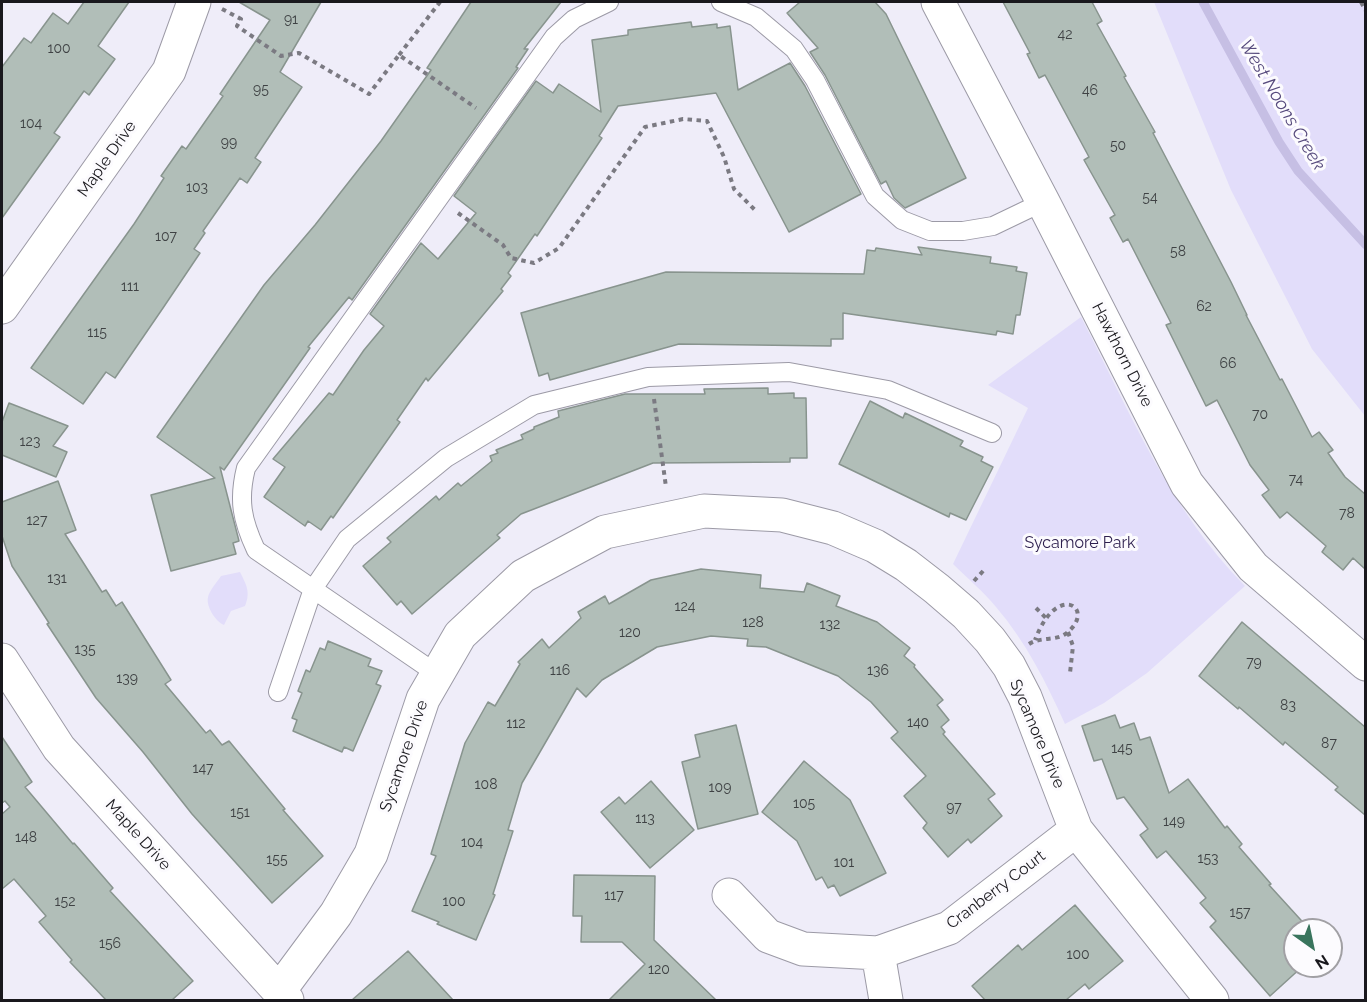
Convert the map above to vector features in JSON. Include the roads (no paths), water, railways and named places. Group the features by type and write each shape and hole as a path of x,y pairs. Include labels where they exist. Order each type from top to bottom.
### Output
{"street":[{"name":"Hawthorn Drive","path":"938,2 1043,201 1187,484 1253,567 1365,664"},
{"name":"Maple Drive","path":"2,307 169,71 206,4"},
{"name":"Sycamore Drive","path":"283,996 336,914 371,854 423,699 460,634 523,576 605,532 704,511 782,515 833,528 874,546 906,565 966,614 990,639 1009,666 1025,697 1076,830 1212,1000"},
{"name":"Maple Drive","path":"2,660 59,748 283,996"},
{"name":"Cranberry Court","path":"729,895 768,936 803,949 878,953 949,928 1076,830"},
{"path":"878,953 886,1000"}],"lane":[{"path":"437,674 256,550 246,529 240,490 246,468 554,37 574,19 609,2"},
{"path":"721,2 756,17 794,49 815,80 875,196 902,220 930,231 963,231 993,226 1043,201"},
{"path":"279,692 313,589 347,539 446,458 534,405 648,377 789,372 888,390 992,433"}],"waterway":[{"name":"West Noons Creek","path":"1203,2 1279,142 1298,171 1366,245"}],"park label":[{"name":"Sycamore Park","path":"1080,543"}]}
